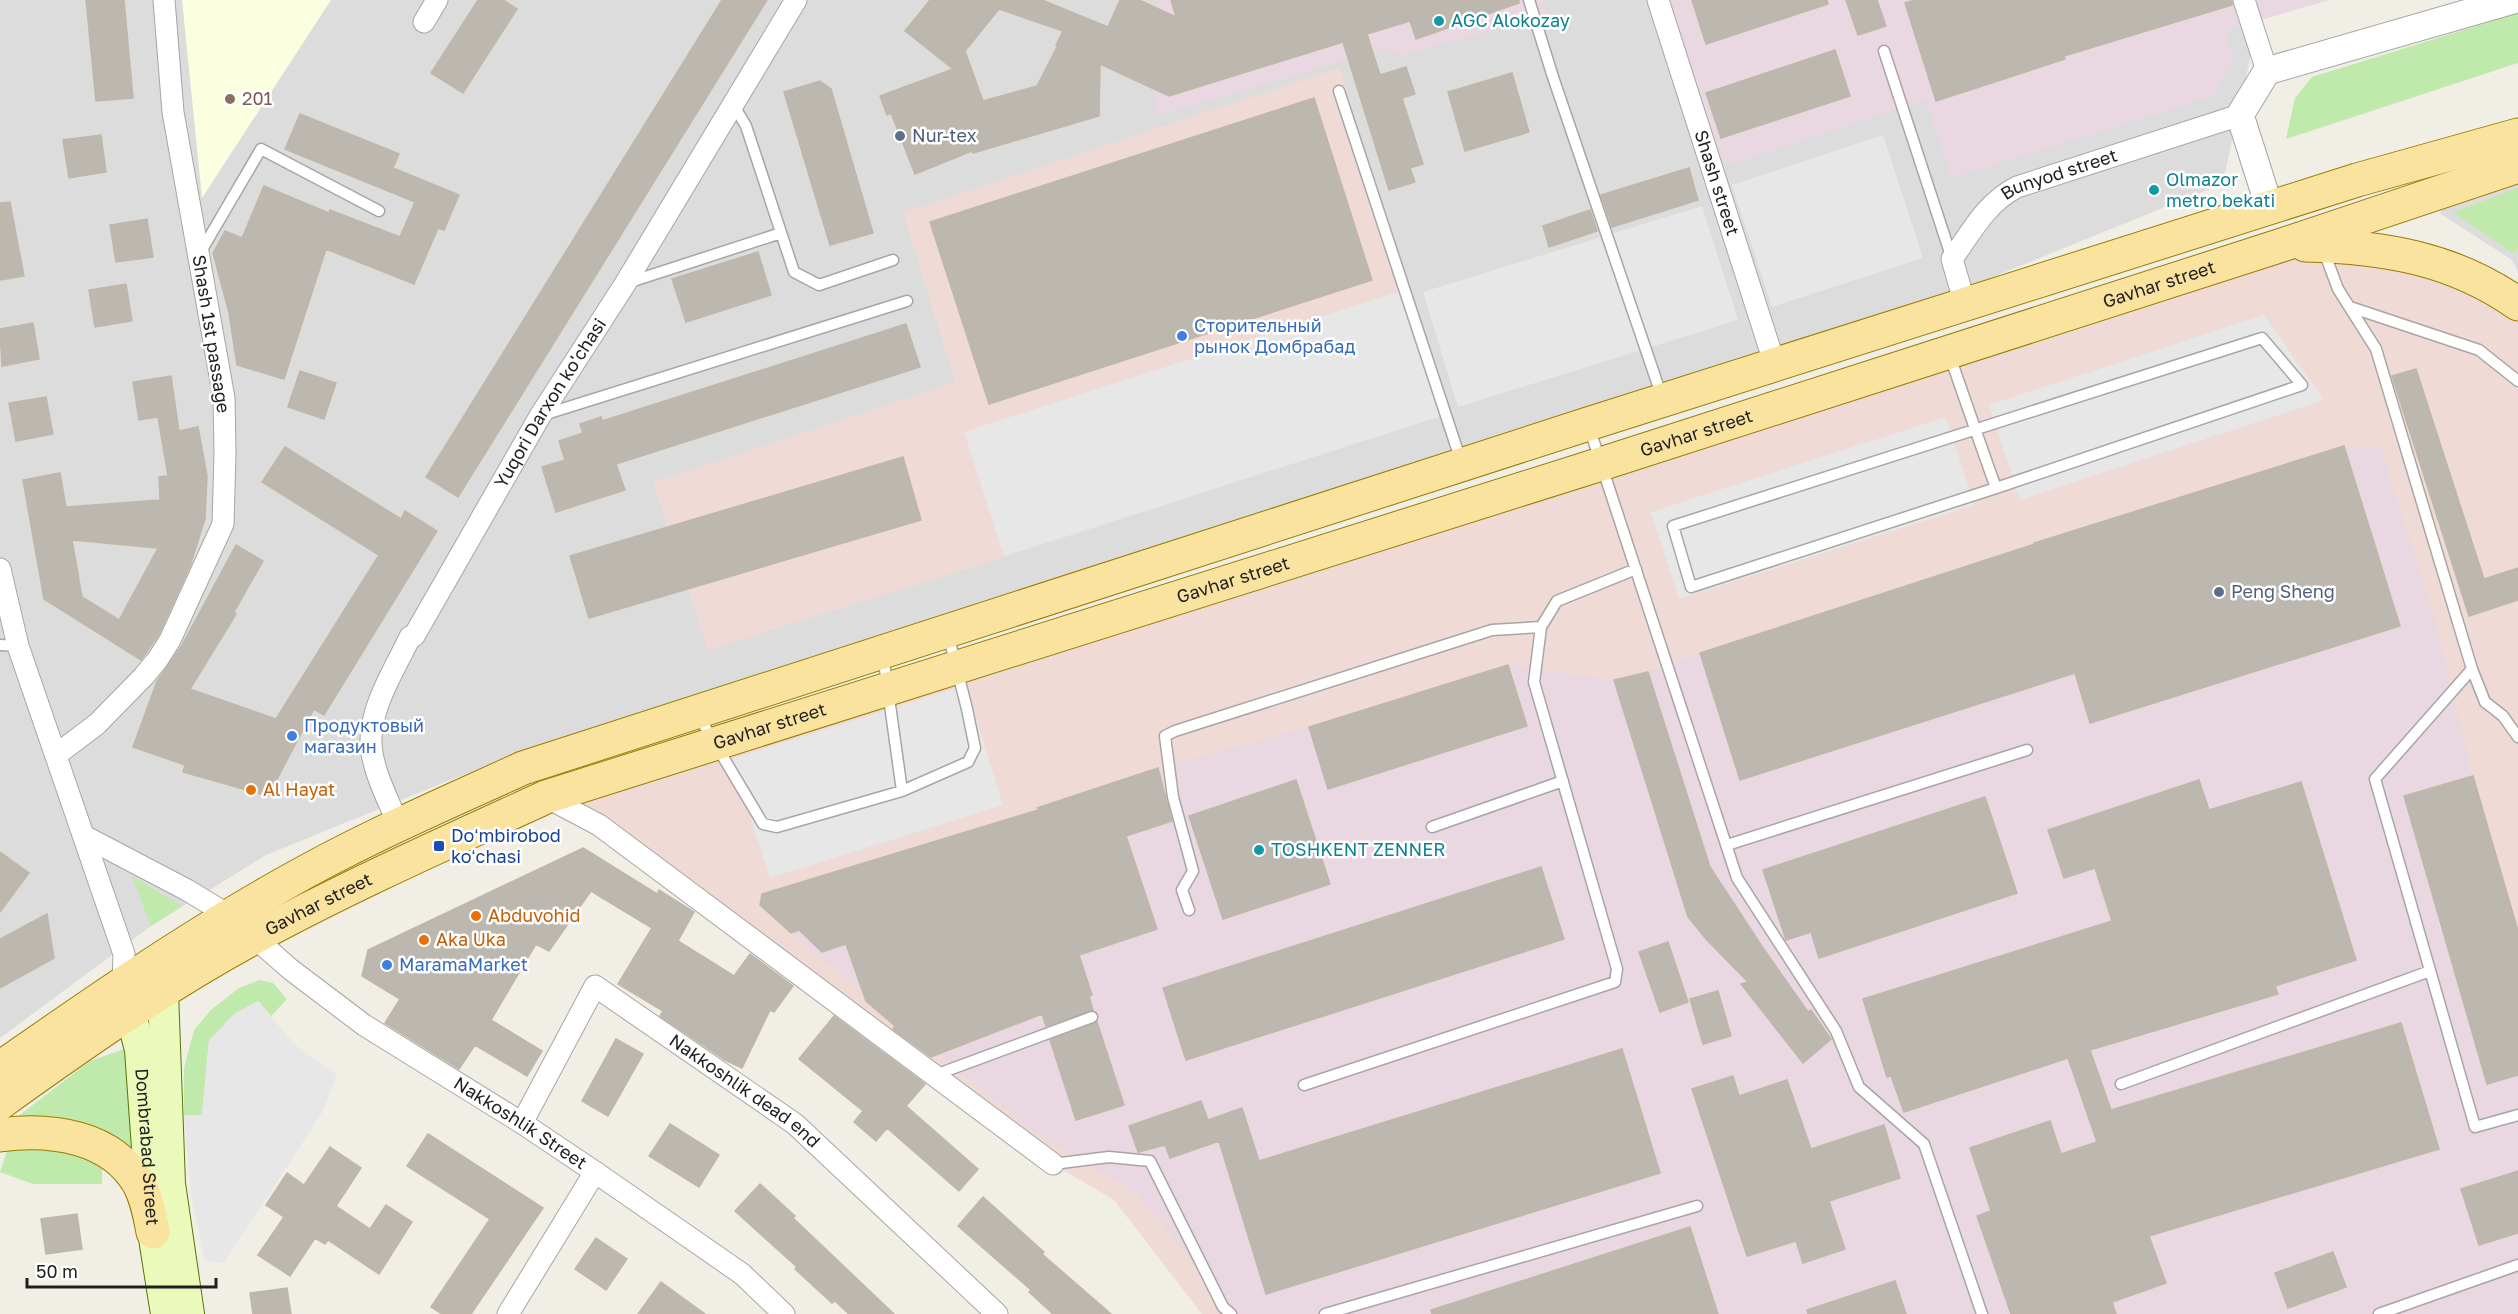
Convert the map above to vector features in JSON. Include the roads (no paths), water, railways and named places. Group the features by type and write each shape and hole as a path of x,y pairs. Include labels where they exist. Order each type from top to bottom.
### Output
{"main road":[{"path":"2357,180 2518,118"},
{"name":"Gavhar street","path":"241,927 283,884 398,824 523,768 1775,364 2357,180 2518,135"},
{"name":"Gavhar street","path":"0,1068 138,981 241,927 439,846 546,797 714,742 1602,464 2282,245 2518,166"},
{"path":"2270,209 2282,245 2366,248 2422,259 2474,279 2518,304"},
{"name":"Gavhar street","path":"0,1103 81,1045 138,981"},
{"name":"Dombrabad Street","path":"138,981 165,1058 170,1184 189,1314"},
{"name":"Dombrabad Street","path":"138,981 140,1050 153,1232 165,1314"},
{"path":"0,1135 49,1134 85,1141 106,1149 126,1166 140,1185 153,1232"}],"street":[{"name":"Shаsh 1st passage","path":"57,755 97,724 144,676 158,658 170,640 223,524 224,398 173,112 164,0"},
{"path":"424,22 437,0"},
{"name":"Yuqori Darxon ko'chasi","path":"398,824 373,759 372,724 410,637 414,636 540,416 625,284 796,0"},
{"name":"Shash street","path":"1658,0 1775,364"},
{"path":"2244,0 2267,71"},
{"path":"2270,209 2240,115 2267,71 2513,0"},
{"name":"Bunyod street","path":"1952,259 1989,206 2017,187 2240,115"},
{"path":"1952,259 1965,304"},
{"path":"0,569 9,645 57,755 84,836 138,981"},
{"path":"546,797 599,825 1053,1164"},
{"name":"Nakkoshlik Street","path":"84,836 187,890 241,927 364,1025 522,1123 742,1274 784,1314"},
{"name":"Nakkoshlik dead end","path":"522,1123 595,986 795,1124 997,1314"},
{"path":"508,1314 595,1172"}],"lane":[{"path":"1529,0 1663,400"},
{"path":"1884,51 1952,259"},
{"path":"1339,91 1462,464"},
{"path":"733,103 746,126 794,272 819,285 893,260"},
{"path":"199,256 261,149 379,211"},
{"path":"625,284 781,233"},
{"path":"2322,246 2338,289 2376,349 2472,669 2485,702 2503,716 2518,737"},
{"path":"540,416 907,301"},
{"path":"2350,307 2479,350 2518,381"},
{"path":"2262,338 2302,385 1691,587 1672,526 1976,430 2262,338"},
{"path":"1948,352 1996,488"},
{"path":"1588,424 1737,878 1836,1031 1859,1087 1924,1144 1982,1314"},
{"path":"1304,1085 1615,982 1617,969 1534,682 1541,627 1557,602 1636,569"},
{"path":"1189,910 1182,890 1193,871 1173,797 1165,736 1175,730 1492,630 1541,627"},
{"path":"696,712 763,824 777,827 902,791 968,762 975,748 947,631"},
{"path":"882,652 902,791"},
{"path":"2472,669 2375,779 2475,1127 2518,1115"},
{"path":"1727,845 2027,750"},
{"path":"1432,827 1563,782"},
{"path":"2121,1084 2430,971"},
{"path":"935,1075 1092,1017"},
{"path":"1053,1164 1109,1156 1150,1161 1223,1307 1231,1314"},
{"path":"1324,1314 1697,1206"},
{"path":"2379,1314 2518,1265"}],"place":[{"name":"AGC Alokozay","path":"1439,21"},
{"name":"201","path":"230,99"},
{"name":"Nur-tex","path":"900,136"},
{"name":"Olmazor metro bekati","path":"2154,190"},
{"name":"Сторительный рынок Домбрабад","path":"1182,336"},
{"name":"Peng Sheng","path":"2219,592"},
{"name":"Продуктовый магазин","path":"292,736"},
{"name":"Al Hayat","path":"251,790"},
{"name":"Doʻmbirobod koʻchasi","path":"439,846"},
{"name":"TOSHKENT ZENNER","path":"1259,850"},
{"name":"Abduvohid","path":"476,916"},
{"name":"Aka Uka","path":"424,940"},
{"name":"MaramaMarket","path":"387,965"}]}
